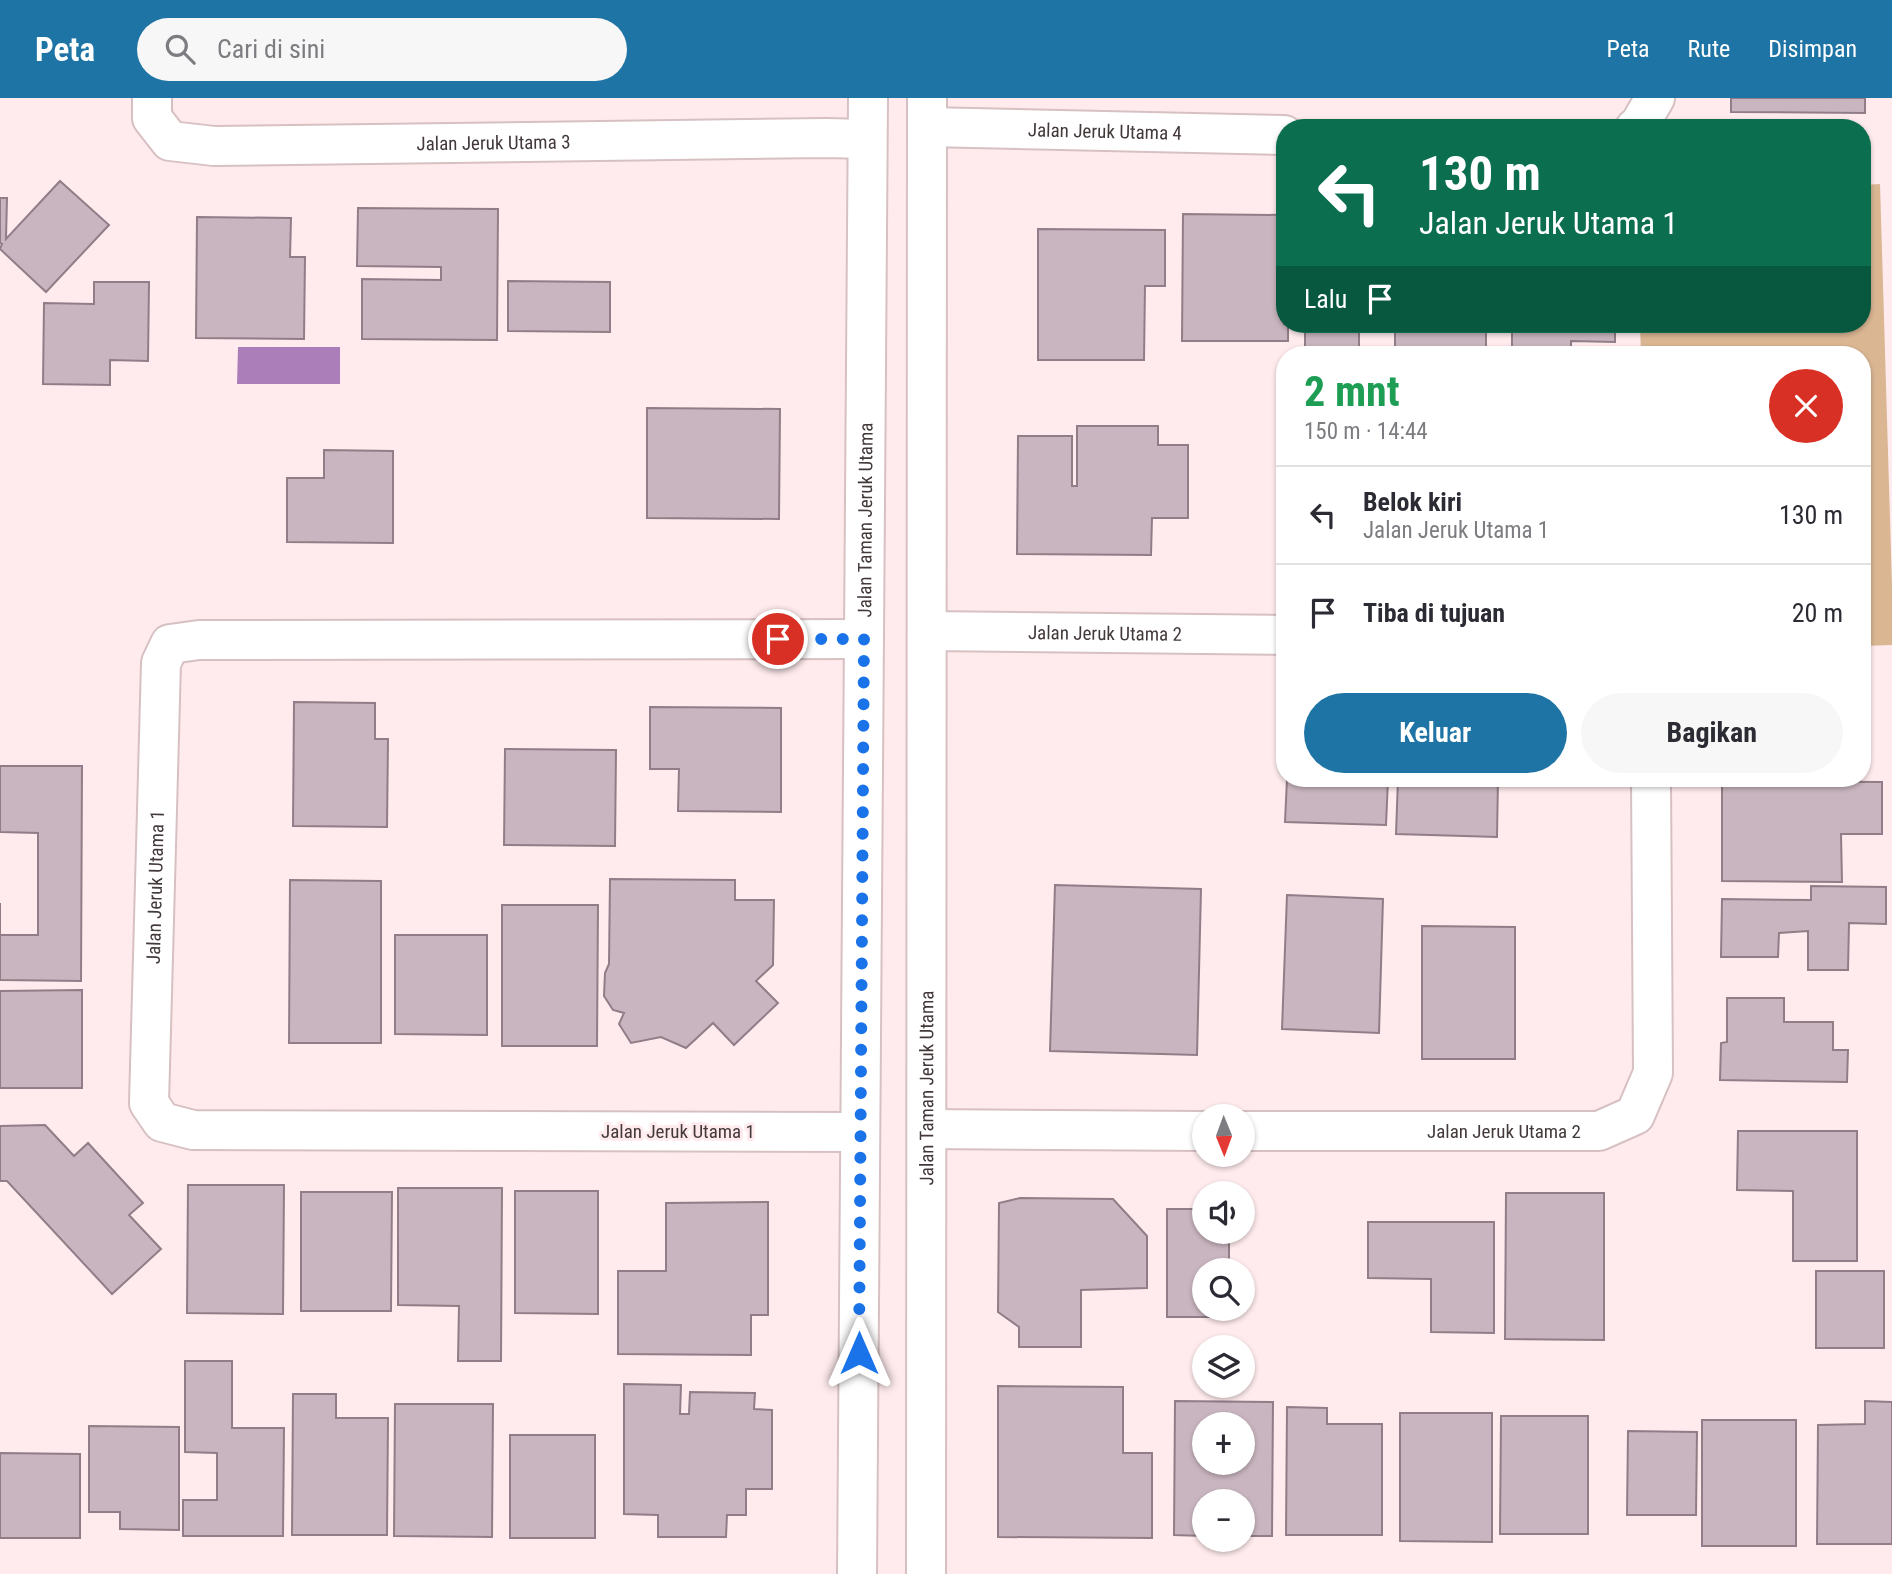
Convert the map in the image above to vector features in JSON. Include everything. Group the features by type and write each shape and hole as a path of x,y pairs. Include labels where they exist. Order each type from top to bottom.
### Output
{"street":[{"name":"Jalan Jeruk Utama 3","path":"152,98 152,118 170,141 214,146 867,139"},
{"name":"Jalan Taman Jeruk Utama","path":"858,1574 868,98"},
{"path":"1643,119 1655,98"},
{"name":"Jalan Taman Jeruk Utama","path":"926,1574 927,113"},
{"name":"Jalan Jeruk Utama 4","path":"927,113 1276,135"},
{"name":"Jalan Jeruk Utama 2","path":"927,631 1276,635"},
{"name":"Jalan Jeruk Utama 1","path":"860,1132 193,1130 162,1122 149,1103 161,663 170,645 199,640 864,639"},
{"name":"Jalan Jeruk Utama 2","path":"1255,1131 1599,1131 1635,1115 1653,1073 1651,787"},
{"path":"927,1129 1192,1131"}],"shaded area":[{"path":"1871,184 1880,184 1892,645 1871,646 1871,346 1641,346 1640,333 1871,333"},
{"path":"238,347 340,347 340,384 237,384"}],"building":[{"path":"1731,98 1865,98 1865,113 1731,112"},
{"path":"60,181 109,225 46,292 0,249 0,198 7,198 6,239"},
{"path":"358,208 498,209 497,340 362,339 362,279 441,280 441,267 357,266"},
{"path":"1183,214 1276,215 1276,333 1288,333 1288,341 1182,341"},
{"path":"197,217 291,218 290,257 305,257 304,339 196,338"},
{"path":"1038,229 1165,230 1165,286 1145,286 1144,360 1038,360"},
{"path":"508,281 610,282 610,332 508,331"},
{"path":"94,282 149,282 148,361 110,360 110,385 43,384 44,303 94,304"},
{"path":"1305,333 1359,333 1359,346 1305,346"},
{"path":"1395,333 1486,333 1486,346 1395,346"},
{"path":"1512,333 1615,333 1615,342 1571,341 1571,346 1512,346"},
{"path":"647,408 780,409 779,519 647,518"},
{"path":"1077,426 1158,426 1158,445 1188,445 1188,518 1152,518 1151,555 1017,554 1018,436 1072,436 1072,486 1077,486"},
{"path":"324,450 393,451 393,543 287,542 287,478 324,478"},
{"path":"294,702 375,703 375,739 388,739 387,827 293,826"},
{"path":"650,707 781,708 781,812 678,811 679,769 650,769"},
{"path":"505,749 616,750 615,846 504,845"},
{"path":"0,766 82,766 81,981 0,980 0,935 38,935 38,833 0,832"},
{"path":"1871,782 1882,782 1882,834 1841,834 1842,882 1722,881 1722,787 1871,787"},
{"path":"1287,787 1388,787 1386,825 1285,822"},
{"path":"1398,787 1498,787 1497,837 1396,834"},
{"path":"610,879 735,880 735,900 774,900 773,965 756,981 778,1003 734,1045 713,1023 686,1048 661,1037 631,1043 619,1024 624,1013 613,1010 604,996 605,973 609,964"},
{"path":"290,880 381,881 381,1043 289,1043"},
{"path":"1055,885 1201,889 1197,1055 1050,1051"},
{"path":"1811,886 1886,887 1886,924 1849,923 1848,970 1808,970 1808,931 1779,933 1778,957 1721,957 1722,899 1811,900"},
{"path":"1287,895 1383,899 1379,1033 1282,1029"},
{"path":"502,905 598,905 597,1046 502,1046"},
{"path":"1422,926 1515,927 1515,1059 1422,1059"},
{"path":"395,935 487,935 487,1035 395,1034"},
{"path":"82,990 82,1088 0,1088 0,991"},
{"path":"1727,998 1784,998 1784,1022 1833,1022 1833,1050 1848,1050 1847,1082 1720,1080 1721,1043 1727,1042"},
{"path":"45,1125 74,1156 88,1143 143,1203 129,1215 161,1249 112,1294 7,1181 0,1181 0,1126"},
{"path":"1738,1131 1857,1131 1857,1261 1793,1261 1793,1191 1737,1190"},
{"path":"188,1185 284,1185 283,1314 187,1313"},
{"path":"398,1188 502,1188 501,1361 458,1361 459,1306 398,1305"},
{"path":"515,1191 598,1191 598,1314 515,1313"},
{"path":"301,1192 392,1192 391,1311 301,1311"},
{"path":"1506,1193 1604,1193 1604,1340 1505,1339"},
{"path":"1020,1198 1113,1199 1147,1236 1147,1288 1081,1290 1081,1347 1019,1347 1019,1327 998,1312 999,1203"},
{"path":"768,1202 768,1315 751,1315 751,1355 618,1354 618,1271 666,1271 666,1203"},
{"path":"1167,1209 1192,1209 1192,1244 1229,1244 1229,1258 1192,1258 1192,1317 1167,1317"},
{"path":"1368,1222 1494,1222 1494,1333 1431,1332 1431,1279 1368,1278"},
{"path":"1816,1271 1884,1271 1884,1348 1816,1348"},
{"path":"185,1361 232,1361 232,1428 284,1428 283,1536 183,1536 183,1500 217,1500 217,1453 185,1452"},
{"path":"624,1384 681,1385 680,1414 689,1414 690,1392 755,1393 754,1409 772,1410 772,1489 746,1489 746,1515 727,1515 726,1537 658,1537 658,1515 624,1514"},
{"path":"998,1386 1123,1387 1123,1453 1152,1453 1152,1538 998,1537"},
{"path":"293,1394 336,1394 336,1418 388,1418 387,1535 292,1535"},
{"path":"1175,1401 1273,1402 1272,1536 1255,1536 1255,1489 1192,1489 1192,1536 1174,1535"},
{"path":"1865,1401 1892,1402 1892,1544 1817,1544 1818,1425 1865,1424"},
{"path":"395,1404 493,1404 492,1537 394,1536"},
{"path":"1287,1407 1327,1408 1327,1424 1382,1424 1382,1535 1286,1535"},
{"path":"1400,1413 1492,1413 1492,1542 1400,1541"},
{"path":"1501,1416 1588,1416 1588,1534 1500,1534"},
{"path":"1702,1420 1796,1420 1796,1546 1702,1546"},
{"path":"89,1426 179,1427 179,1530 120,1529 120,1512 89,1512"},
{"path":"1628,1431 1697,1432 1696,1515 1627,1515"},
{"path":"510,1435 595,1435 595,1538 510,1538"},
{"path":"0,1453 80,1454 80,1538 0,1538"}],"route":[{"path":"778,639 864,639 859,1353"}]}
